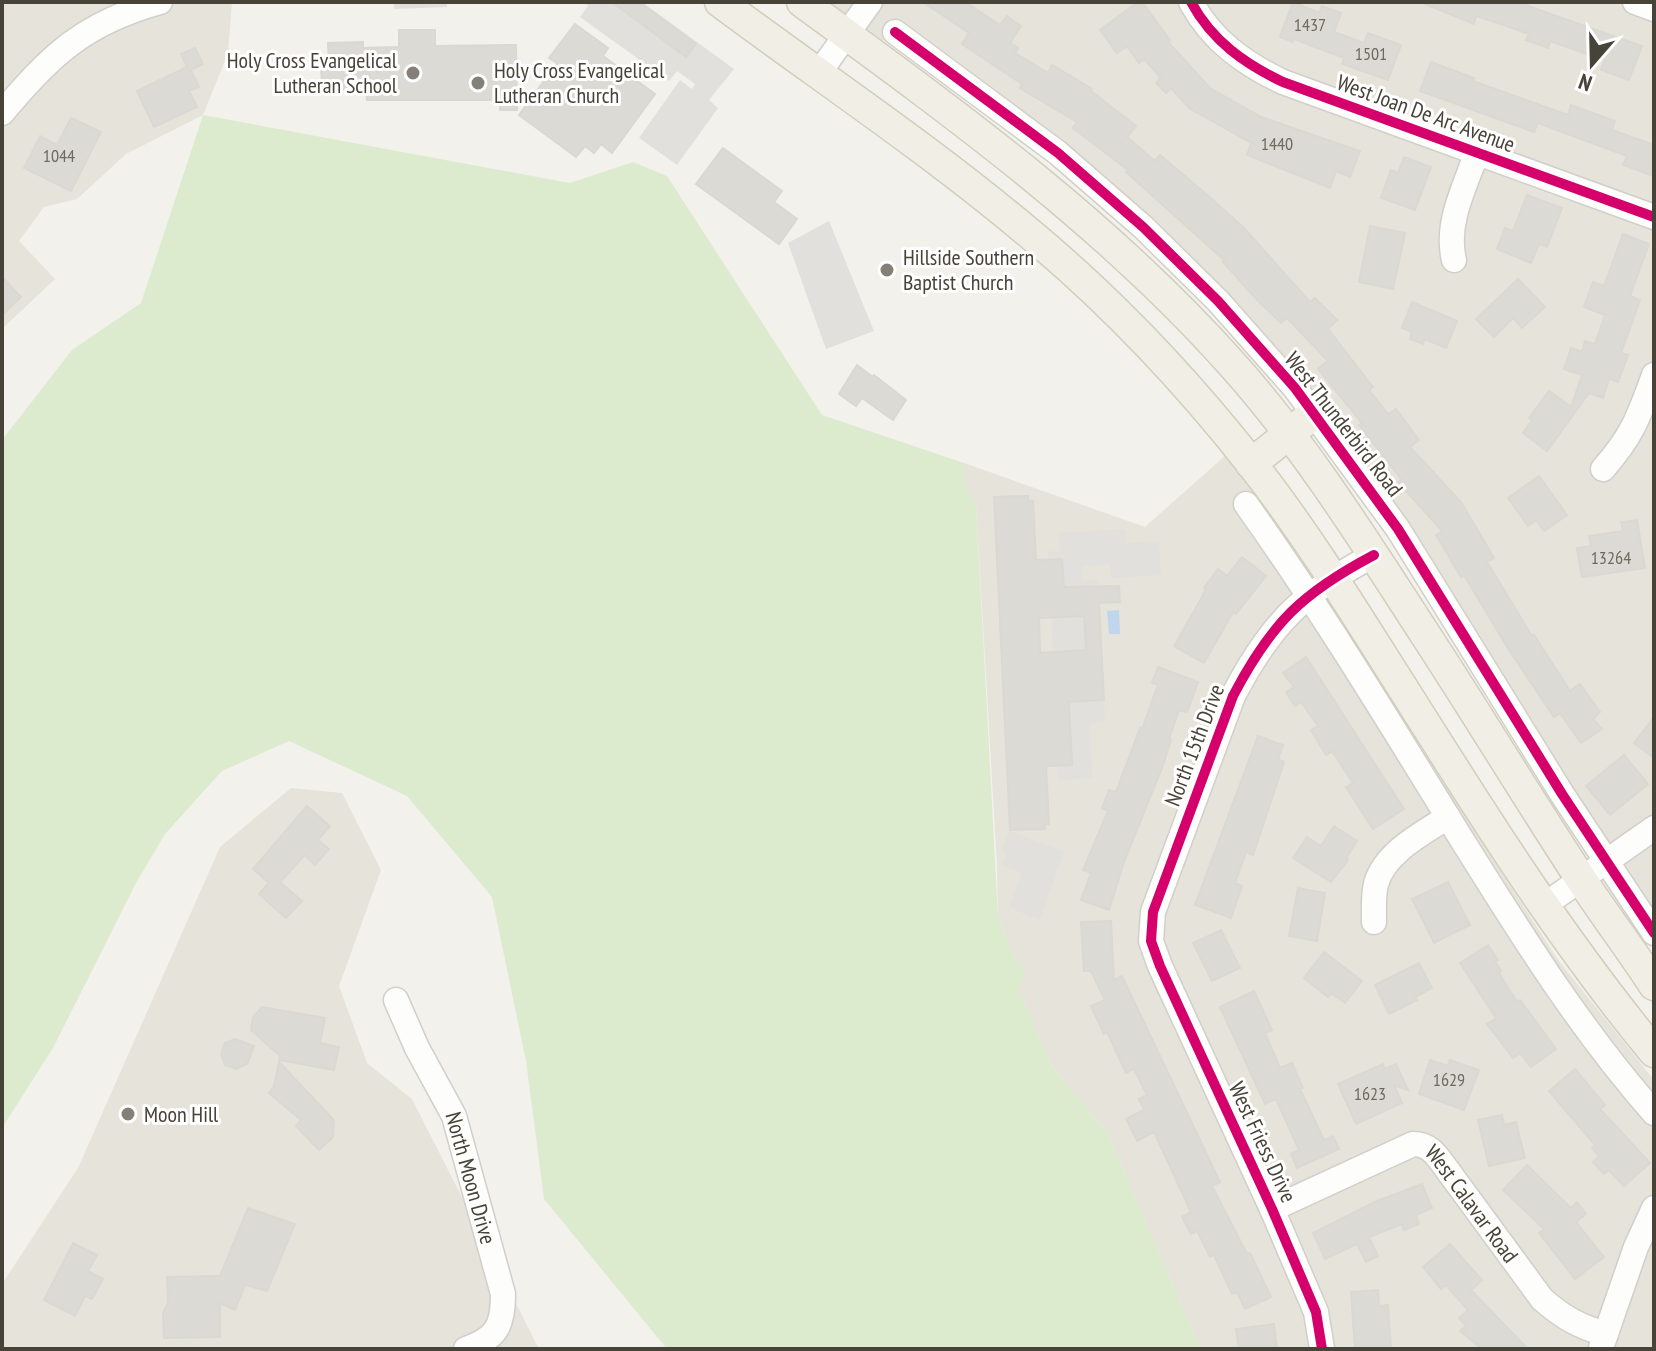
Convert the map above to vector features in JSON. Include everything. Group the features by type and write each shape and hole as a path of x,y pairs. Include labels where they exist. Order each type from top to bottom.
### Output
{"main road":[{"path":"720,2 955,174 1024,229 1081,279 1202,404 1251,464 1321,585 1543,906 1654,1052"},
{"path":"802,2 987,138 1113,244 1177,304 1233,365 1288,434 1374,555 1581,880 1654,985"},
{"path":"1251,464 1315,413"}],"street":[{"path":"2,113 31,79 82,33 125,13 160,2"},
{"path":"818,74 870,2"},
{"path":"1635,2 1654,9"},
{"name":"West Joan De Arc Avenue","path":"1196,10 1239,58 1262,72 1352,109 1654,217"},
{"name":"West Thunderbird Road","path":"895,32 1058,153 1143,227 1218,301 1315,413 1398,529 1606,862 1654,933"},
{"path":"922,90 941,65"},
{"path":"1454,260 1450,244 1451,225 1477,152"},
{"path":"1603,469 1625,445 1635,427 1654,375"},
{"path":"1246,504 1321,585 1448,817 1512,920 1575,1013 1654,1113"},
{"name":"North 15th Drive","path":"1156,956 1151,941 1153,912 1233,696 1263,645 1294,608 1321,585 1374,555"},
{"path":"1374,922 1375,885 1389,862 1407,845 1448,817"},
{"path":"1543,906 1654,828"},
{"name":"West Friess Drive","path":"1156,956 1316,1312 1322,1349"},
{"name":"North Moon Drive","path":"396,1000 417,1048 454,1116 503,1294 503,1315 496,1332 484,1342 466,1349"},
{"name":"West Calavar Road","path":"1272,1209 1396,1151 1422,1144 1443,1164 1542,1299 1558,1314 1604,1341"},
{"path":"1604,1341 1636,1247 1654,1208"}],"shaded area":[{"path":"2,2 232,2 228,53 203,115 126,154 77,199 44,207 19,241 55,279 2,329"},
{"path":"394,2 447,2 447,7 394,9"},
{"path":"583,2 642,2 734,69 709,100 718,108 677,165 639,138 680,80 692,89 695,84 677,71 669,81 580,17 588,6"},
{"path":"825,2 1654,2 1654,919 1381,492 1044,132 898,19 881,43"},
{"path":"829,221 874,331 826,349 788,243"},
{"path":"1227,454 1255,492 1559,961 1654,1080 1654,1349 1201,1349 1108,1134 1053,1068 1019,990 1017,963 998,917 976,503 964,485 964,463 1145,527"},
{"path":"1125,529 1126,543 1159,541 1161,575 1111,578 1110,564 1082,566 1083,581 1098,580 1105,722 1090,724 1092,778 1059,780 1048,552 1060,551 1059,533"},
{"path":"291,788 342,793 381,870 339,986 367,1063 412,1099 539,1349 2,1349 2,1284 78,1168 220,847"},
{"path":"1009,831 1064,851 1040,921 1009,907 1022,873 1002,865 1006,853 1002,851"}],"green space":[{"path":"203,115 570,183 633,162 667,176 822,415 964,463 964,485 976,503 998,917 1017,963 1026,971 1019,990 1053,1068 1108,1134 1201,1349 667,1349 544,1199 526,1061 492,897 407,796 289,741 222,771 165,834 136,883 53,1048 2,1128 2,440 72,350 141,303"}],"water":[{"path":"1119,610 1120,634 1109,634 1107,611"}],"building":[{"path":"612,2 639,2 696,44 686,57"},
{"path":"923,2 965,2 1000,25 1007,16 1021,26 1010,43 1018,48 1015,53 1048,73 1052,65 1092,89 1136,126 1127,137 1155,161 1160,155 1205,193 1244,228 1310,302 1315,298 1337,320 1328,329 1373,387 1369,390 1388,414 1396,409 1419,440 1410,447 1461,502 1494,558 1487,562 1532,636 1570,691 1580,684 1600,712 1593,719 1602,729 1581,743 1560,713 1554,717 1464,575 1461,577 1436,535 1442,531 1398,482 1401,479 1359,425 1362,423 1318,369 1328,361 1287,318 1281,323 1225,261 1126,172 1128,170 1073,128 1077,122 1020,88 1022,84 962,44 969,33"},
{"path":"1142,2 1170,40 1168,42 1210,88 1261,117 1360,151 1350,177 1336,171 1330,188 1247,155 1251,143 1189,108 1171,88 1166,93 1156,83 1161,78 1144,59 1139,63 1127,46 1117,53 1100,30"},
{"path":"1293,2 1319,13 1322,6 1341,13 1334,32 1364,43 1368,33 1401,45 1388,80 1342,64 1344,58 1294,39 1293,42 1280,37"},
{"path":"1420,2 1517,2 1642,46 1629,80 1601,70 1604,60 1550,41 1548,48 1526,40 1529,34 1476,16 1474,24"},
{"path":"575,24 608,48 603,56 655,94 612,153 601,144 594,153 585,146 576,157 519,115 557,63 549,58"},
{"path":"399,30 435,30 435,46 516,45 517,110 500,110 500,100 367,100 366,89 329,90 329,83 322,83 321,68 329,68 328,43 363,42 363,48 399,47"},
{"path":"195,48 203,64 191,70 199,87 189,91 197,107 154,127 137,91 187,67 181,54"},
{"path":"1431,62 1474,78 1473,81 1568,115 1571,105 1615,121 1612,130 1654,145 1654,176 1623,165 1627,156 1538,123 1534,132 1420,91"},
{"path":"71,118 101,132 71,191 24,168 40,136 57,145"},
{"path":"723,148 782,191 774,202 797,219 779,244 696,184"},
{"path":"1404,157 1431,167 1415,210 1381,198 1391,170 1398,173"},
{"path":"1527,195 1562,208 1547,247 1539,244 1531,263 1497,249 1505,228 1513,231"},
{"path":"1370,226 1405,233 1393,289 1359,282"},
{"path":"1623,234 1649,244 1630,296 1640,300 1621,353 1628,355 1618,382 1609,379 1603,398 1589,393 1547,451 1523,433 1532,420 1529,418 1549,391 1571,407 1582,375 1564,369 1571,348 1582,352 1585,341 1595,344 1605,315 1584,307 1593,282 1604,286"},
{"path":"2,277 21,297 2,315"},
{"path":"1518,279 1545,307 1522,328 1513,318 1494,337 1476,319"},
{"path":"1412,302 1457,321 1446,348 1425,339 1423,344 1410,339 1412,332 1402,328"},
{"path":"857,365 906,400 893,420 862,398 856,406 839,394"},
{"path":"1539,476 1567,515 1544,531 1536,520 1528,526 1508,498"},
{"path":"1028,496 1028,501 1033,501 1036,560 1062,559 1064,587 1119,586 1120,602 1099,603 1104,700 1069,702 1072,765 1046,766 1049,824 1045,824 1045,829 1010,830 994,497","holes":["1084,616 1086,650 1040,653 1039,618"]},
{"path":"1637,520 1645,568 1582,577 1577,548 1591,546 1589,536 1623,531 1621,522"},
{"path":"1242,557 1266,576 1236,614 1233,612 1204,663 1174,646 1206,590 1204,588 1218,569 1227,576"},
{"path":"1306,657 1404,809 1373,829 1346,787 1353,783 1332,751 1326,755 1311,730 1318,726 1301,702 1295,706 1286,692 1294,687 1283,673"},
{"path":"1158,667 1198,682 1187,712 1179,710 1162,768 1124,862 1109,910 1081,900 1091,873 1083,870 1108,811 1102,808 1109,790 1116,792 1142,729 1158,685 1152,683"},
{"path":"1654,717 1654,758 1634,743"},
{"path":"1258,736 1283,745 1278,759 1284,762 1253,855 1246,852 1235,883 1242,886 1231,918 1195,905"},
{"path":"1624,755 1648,784 1610,815 1586,786"},
{"path":"307,806 330,826 318,840 329,849 315,865 305,855 280,882 302,901 286,918 259,894 269,883 253,869"},
{"path":"1334,826 1357,841 1346,858 1348,860 1331,882 1293,858 1307,837 1321,846"},
{"path":"1448,882 1470,925 1434,943 1412,899"},
{"path":"1298,888 1325,893 1317,941 1289,936"},
{"path":"1111,921 1114,980 1122,976 1220,1182 1212,1186 1271,1297 1245,1309 1237,1292 1232,1294 1214,1255 1210,1257 1197,1231 1191,1234 1182,1217 1191,1212 1154,1132 1137,1141 1126,1119 1144,1110 1139,1099 1147,1095 1134,1069 1126,1073 1107,1032 1104,1034 1091,1006 1105,1000 1091,971 1084,971 1081,922"},
{"path":"1221,930 1240,968 1212,981 1193,943"},
{"path":"1488,945 1498,960 1495,961 1501,971 1499,973 1517,1002 1520,1000 1556,1049 1531,1067 1520,1053 1513,1058 1487,1024 1496,1018 1460,963"},
{"path":"1324,952 1362,981 1345,1003 1331,993 1328,997 1304,978"},
{"path":"1419,963 1432,988 1415,997 1417,1000 1389,1014 1375,985"},
{"path":"1254,991 1272,1030 1265,1033 1280,1068 1292,1063 1303,1088 1300,1089 1324,1140 1333,1136 1339,1149 1297,1168 1291,1154 1299,1150 1276,1099 1265,1104 1220,1007"},
{"path":"262,1007 325,1018 320,1043 339,1047 334,1070 279,1060 280,1056 251,1030 253,1017"},
{"path":"235,1039 254,1046 247,1064 236,1069 225,1065 221,1054 225,1043"},
{"path":"1430,1060 1448,1066 1450,1060 1479,1070 1464,1110 1419,1094"},
{"path":"279,1062 334,1120 333,1137 319,1150 296,1126 301,1120 269,1093 274,1086"},
{"path":"1383,1064 1385,1069 1396,1064 1408,1090 1394,1085 1402,1103 1356,1124 1338,1084"},
{"path":"1575,1069 1605,1105 1600,1109 1650,1163 1624,1186 1609,1170 1604,1174 1593,1162 1599,1156 1592,1148 1595,1145 1549,1091"},
{"path":"1502,1115 1504,1125 1516,1122 1525,1158 1489,1166 1478,1120"},
{"path":"1527,1165 1571,1208 1577,1202 1586,1214 1576,1222 1604,1257 1575,1279 1539,1233 1544,1229 1503,1190"},
{"path":"1422,1184 1432,1208 1416,1215 1419,1224 1404,1230 1402,1224 1369,1237 1378,1256 1366,1262 1357,1244 1325,1259 1313,1233 1377,1201"},
{"path":"248,1208 295,1224 267,1291 245,1285 235,1310 220,1303 220,1337 164,1338 167,1277 220,1276"},
{"path":"73,1243 97,1255 88,1271 103,1279 92,1299 85,1296 75,1316 44,1300"},
{"path":"1450,1244 1482,1280 1471,1290 1528,1349 1482,1349 1460,1331 1466,1326 1459,1318 1468,1310 1446,1285 1441,1289 1423,1267"},
{"path":"1378,1290 1379,1306 1388,1305 1391,1349 1355,1349 1351,1292"},
{"path":"1274,1324 1277,1349 1239,1349 1236,1329"}],"cycle path":[{"path":"1191,2 1219,40 1283,82 1654,217"},
{"path":"895,32 1058,153 1143,227 1218,301 1295,388 1398,529 1562,794 1654,933"},
{"path":"1322,1349 1316,1312 1151,941 1153,912 1233,696 1247,671 1275,629 1291,612 1327,583 1374,555"}],"place":[{"name":"Holy Cross Evangelical Lutheran School","path":"413,73"},
{"name":"Holy Cross Evangelical Lutheran Church","path":"478,83"},
{"name":"Hillside Southern Baptist Church","path":"887,270"},
{"name":"Moon Hill","path":"128,1114"}]}
